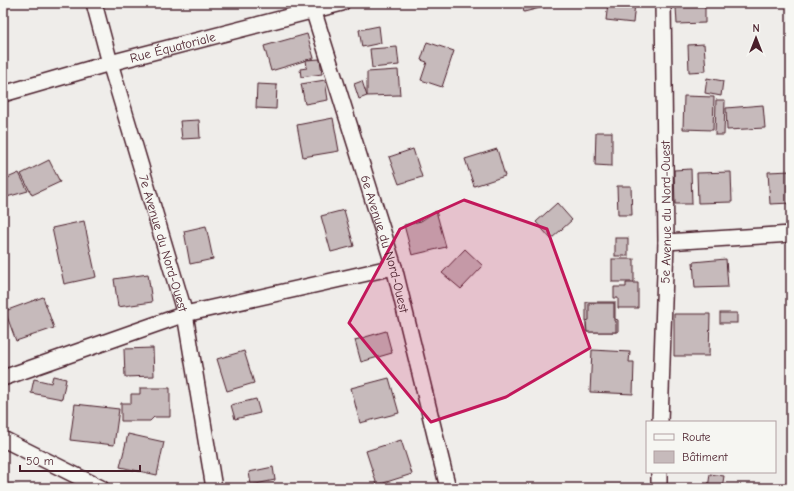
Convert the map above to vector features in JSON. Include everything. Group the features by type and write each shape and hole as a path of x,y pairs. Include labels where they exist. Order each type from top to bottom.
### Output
{"street":[{"name":"7e Avenue du Nord-Ouest","path":"94,3 110,63 185,314 214,488"},
{"name":"Rue Équatoriale","path":"3,94 312,7 342,3"},
{"name":"5e Avenue du Nord-Ouest","path":"660,421 666,242 664,3"},
{"name":"6e Avenue du Nord-Ouest","path":"312,7 394,267 448,488"},
{"path":"666,242 791,234"},
{"path":"3,378 185,314 394,267"},
{"path":"3,439 101,488"},
{"path":"659,473 659,488"}],"highlighted area":[{"path":"464,200 547,229 590,348 506,397 431,422 349,323 400,229"}],"building":[{"path":"521,3 560,3 524,12"},
{"path":"608,3 635,3 633,23 606,20"},
{"path":"680,3 705,3 705,23 677,24 676,7 680,7"},
{"path":"379,26 381,43 362,47 359,30"},
{"path":"307,34 314,58 271,71 264,46"},
{"path":"427,42 454,51 442,87 421,80 427,62 421,60"},
{"path":"704,44 706,71 689,72 688,45"},
{"path":"397,47 399,65 372,68 370,49"},
{"path":"320,59 322,74 301,77 300,69 307,68 306,60"},
{"path":"790,66 791,98 789,98"},
{"path":"398,70 400,95 367,96 367,72"},
{"path":"707,78 723,81 721,96 705,93"},
{"path":"325,80 328,100 305,104 301,84"},
{"path":"362,81 367,96 359,99 354,84"},
{"path":"257,84 277,85 276,109 256,108"},
{"path":"684,96 714,97 713,130 683,129"},
{"path":"716,100 725,100 724,135 715,135"},
{"path":"763,105 765,128 727,130 726,108"},
{"path":"333,118 339,151 303,157 297,125"},
{"path":"199,120 200,138 182,139 180,121"},
{"path":"596,132 612,132 612,166 595,165"},
{"path":"413,149 422,177 399,184 389,157"},
{"path":"497,149 505,176 474,186 465,159"},
{"path":"49,160 60,182 32,195 21,174"},
{"path":"691,169 692,204 675,204 674,170"},
{"path":"791,171 791,203 770,204 768,172"},
{"path":"731,172 732,202 698,203 697,173"},
{"path":"19,173 28,191 3,198 3,180"},
{"path":"617,186 631,186 632,215 618,215"},
{"path":"557,203 572,220 551,239 536,222"},
{"path":"344,210 354,246 331,252 321,216"},
{"path":"436,211 446,247 412,255 404,225 421,221"},
{"path":"84,221 96,277 64,284 52,228"},
{"path":"206,226 213,259 190,264 184,231"},
{"path":"615,238 628,238 628,256 615,256"},
{"path":"465,249 483,266 461,289 442,273"},
{"path":"612,259 634,259 634,282 612,282"},
{"path":"726,259 728,287 695,288 693,262"},
{"path":"148,274 152,302 118,307 114,279"},
{"path":"626,283 638,283 638,308 618,308 618,298 614,298 614,287 626,287"},
{"path":"43,297 54,328 16,341 5,311"},
{"path":"586,302 615,302 615,319 618,320 618,332 586,332"},
{"path":"589,303 614,303 614,321 616,321 616,332 587,332 586,321 589,320"},
{"path":"720,313 737,313 737,323 720,323"},
{"path":"674,314 710,314 709,356 674,356"},
{"path":"386,331 392,353 361,362 355,340"},
{"path":"153,348 154,376 125,377 124,349"},
{"path":"592,350 630,352 629,362 634,362 633,394 590,392"},
{"path":"244,351 254,383 227,391 217,359"},
{"path":"53,376 66,379 62,399 31,393 34,379 51,383"},
{"path":"389,378 399,413 360,423 351,388"},
{"path":"140,388 170,388 170,417 154,417 150,421 121,421 121,403 131,403 131,394 140,394"},
{"path":"256,399 260,413 235,419 231,405"},
{"path":"75,404 119,409 114,445 70,440"},
{"path":"128,434 164,442 157,475 120,467"},
{"path":"401,440 412,474 377,485 366,451"},
{"path":"273,467 275,480 251,485 249,472"},
{"path":"710,474 724,476 722,488 708,488"},
{"path":"6,484 29,488 5,488"},
{"path":"594,485 625,485 625,488 593,488"}]}
